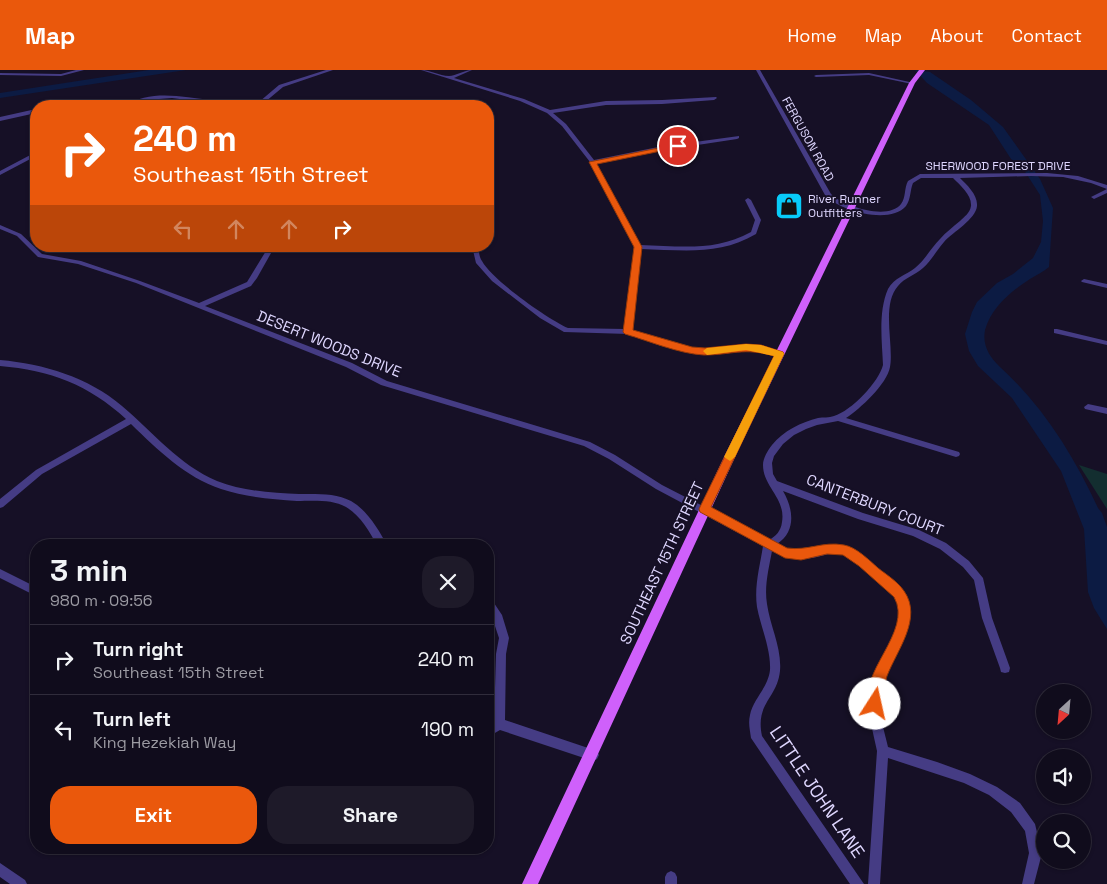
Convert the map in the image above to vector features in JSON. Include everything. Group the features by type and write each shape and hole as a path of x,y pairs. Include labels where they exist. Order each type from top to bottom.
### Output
{"main road":[{"name":"SOUTHEAST 15TH STREET","path":"530,884 592,755 704,509 850,208 912,83 920,73"}],"street":[{"path":"0,74 61,75 82,70"},
{"path":"264,100 282,86 331,70"},
{"path":"423,70 522,100 549,112 564,125 593,162 638,247 628,332"},
{"path":"450,78 470,70"},
{"name":"FERGUSON ROAD","path":"758,70 831,200 838,205 850,208"},
{"path":"816,76 869,74 912,83"},
{"path":"142,100 172,96 202,100"},
{"path":"549,112 606,103 662,102 714,98"},
{"path":"0,119 30,112"},
{"path":"593,162 658,149 737,137"},
{"path":"0,173 30,157"},
{"name":"SHERWOOD FOREST DRIVE","path":"850,208 882,212 897,210 906,201 908,185 913,179 920,176 1024,175 1081,178 1107,187"},
{"path":"768,545 779,540 787,521 786,503 769,474 767,464 771,452 779,442 792,432 815,423 837,418 850,411 885,373 887,365 887,310 892,288 899,280 921,267 943,240 974,212 975,202 970,190 955,177"},
{"path":"1094,198 1107,192"},
{"path":"638,247 711,248 724,246 747,238 754,233 758,220 748,200"},
{"name":"DESERT WOODS DRIVE","path":"0,227 19,235 30,246"},
{"name":"DESERT WOODS DRIVE","path":"36,252 40,256 78,262 138,282 349,365 384,384 587,444 612,457 659,487 704,509 768,545 785,552 801,555 827,549 845,550 864,562 888,583 904,602 904,621 875,694 875,714 883,751 874,884"},
{"path":"199,306 240,290 249,284 269,252"},
{"path":"476,252 481,266 553,324 567,330 628,332 705,352 746,347 779,354"},
{"path":"1084,281 1107,286"},
{"path":"1057,331 1107,343"},
{"path":"0,363 34,366 70,379 103,396 173,458 188,469 214,483 264,494 334,499 348,504 360,513 378,539"},
{"path":"1088,407 1107,411"},
{"path":"837,418 956,454"},
{"path":"0,504 39,472 132,420"},
{"name":"CANTERBURY COURT","path":"775,484 861,516 916,533 943,546 966,564 978,578 987,618 1005,668"},
{"name":"LITTLE JOHN LANE","path":"768,545 761,605 775,656 775,673 755,713 753,726 757,738 858,884"},
{"path":"0,572 30,589"},
{"path":"494,612 498,618 504,638 501,654 499,724"},
{"path":"499,724 592,755"},
{"path":"494,728 499,724"},
{"path":"883,751 976,782 1016,808 1028,823 1035,837 1034,871 1028,884"},
{"path":"0,869 21,884"}],"green space":[{"path":"1079,465 1107,474 1107,509"}],"water":[{"path":"149,70 186,70 0,98 0,93"},
{"path":"915,70 930,72 971,100 1003,127 1040,179 1053,208 1049,267 1016,289 997,307 988,322 984,336 986,346 993,359 1016,382 1044,415 1068,451 1102,513 1107,527 1107,629 1094,608 1088,592 1084,529 1061,471 1012,398 978,366 969,351 965,334 977,302 997,283 1013,274 1033,258 1041,242 1043,221 1040,195 1022,167 1011,159 989,125 927,83"}],"slow traffic":[{"path":"707,351 746,347 779,354 730,457"}],"place":[{"name":"River Runner Outfitters","path":"789,206"}],"route":[{"path":"678,146 593,162 638,247 628,332 705,352 746,347 779,354 704,509 768,545 785,552 801,555 835,548 845,550 864,562 898,593 904,602 904,621 880,678 875,694 875,704"}]}
